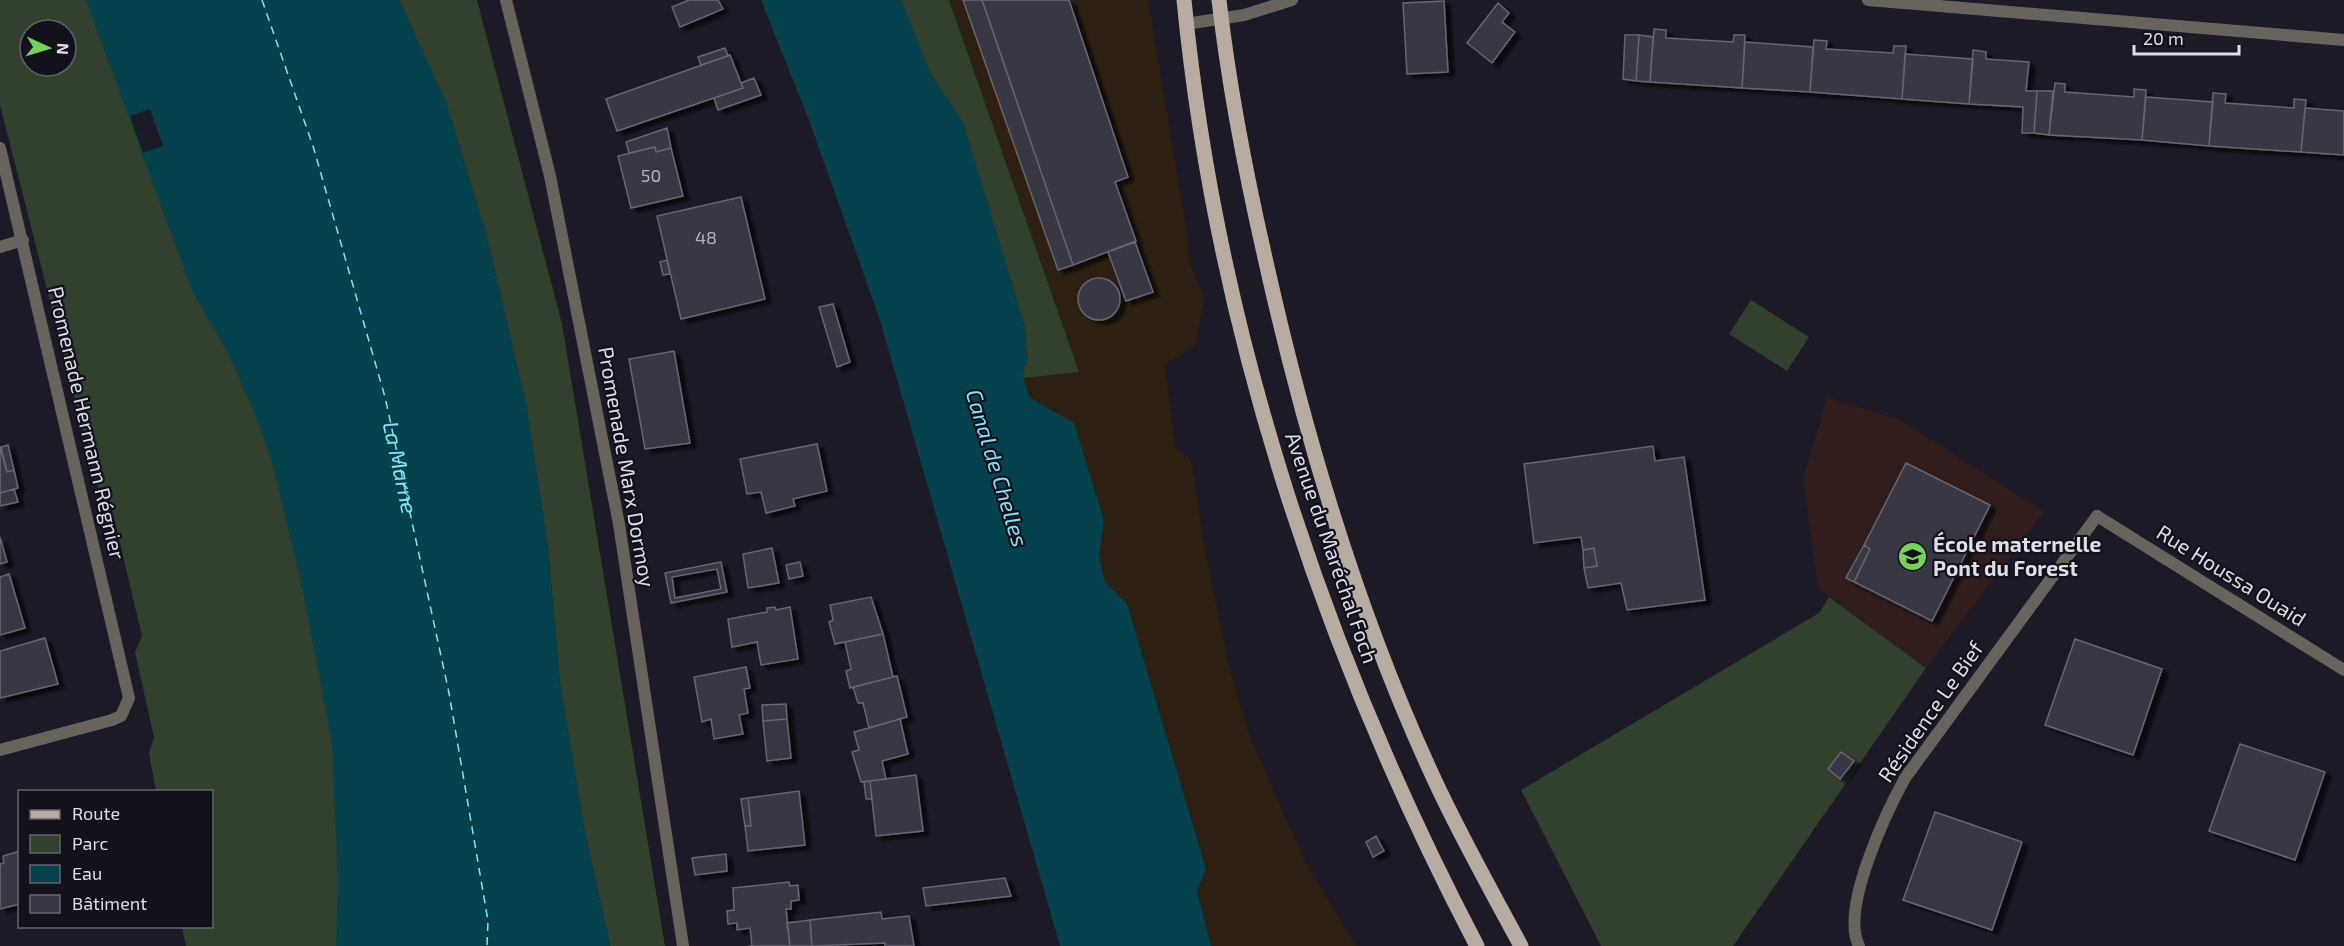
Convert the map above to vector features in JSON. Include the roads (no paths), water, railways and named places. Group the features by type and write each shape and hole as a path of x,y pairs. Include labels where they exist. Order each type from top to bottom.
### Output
{"main road":[{"name":"Avenue du Maréchal Foch","path":"1184,0 1202,144 1250,360 1289,499 1324,599 1390,768 1477,946"},
{"name":"Avenue du Maréchal Foch","path":"1219,0 1244,166 1293,376 1316,460 1357,584 1435,781 1521,946"}],"street":[{"name":"Promenade Marx Dormoy","path":"506,0 550,176 616,512 683,946"},
{"path":"1186,24 1244,15 1292,0"},
{"path":"1868,0 2344,40"},
{"name":"Promenade Hermann Régnier","path":"0,148 128,686 127,707 122,716 0,750"},
{"path":"0,247 23,240"},
{"name":"Résidence Le Bief","path":"1859,946 1855,939 1853,920 1856,899 1888,809 1905,778 2097,516"},
{"name":"Rue Houssa Ouaid","path":"2097,516 2344,670"}],"water":[{"name":"La Marne","path":"86,0 399,0 446,103 487,238 526,405 548,548 560,684 584,828 610,946 336,946 338,883 332,743 301,582 272,462 256,416 228,354 192,291"},
{"name":"Canal de Chelles","path":"761,0 901,0 930,73 963,123 1025,328 1027,362 1022,374 1030,398 1074,423 1104,521 1099,556 1105,582 1127,604 1206,869 1197,891 1211,946 1060,946 879,317 809,120"}],"place":[{"name":"École maternelle Pont du Forest","path":"1912,557"}]}
